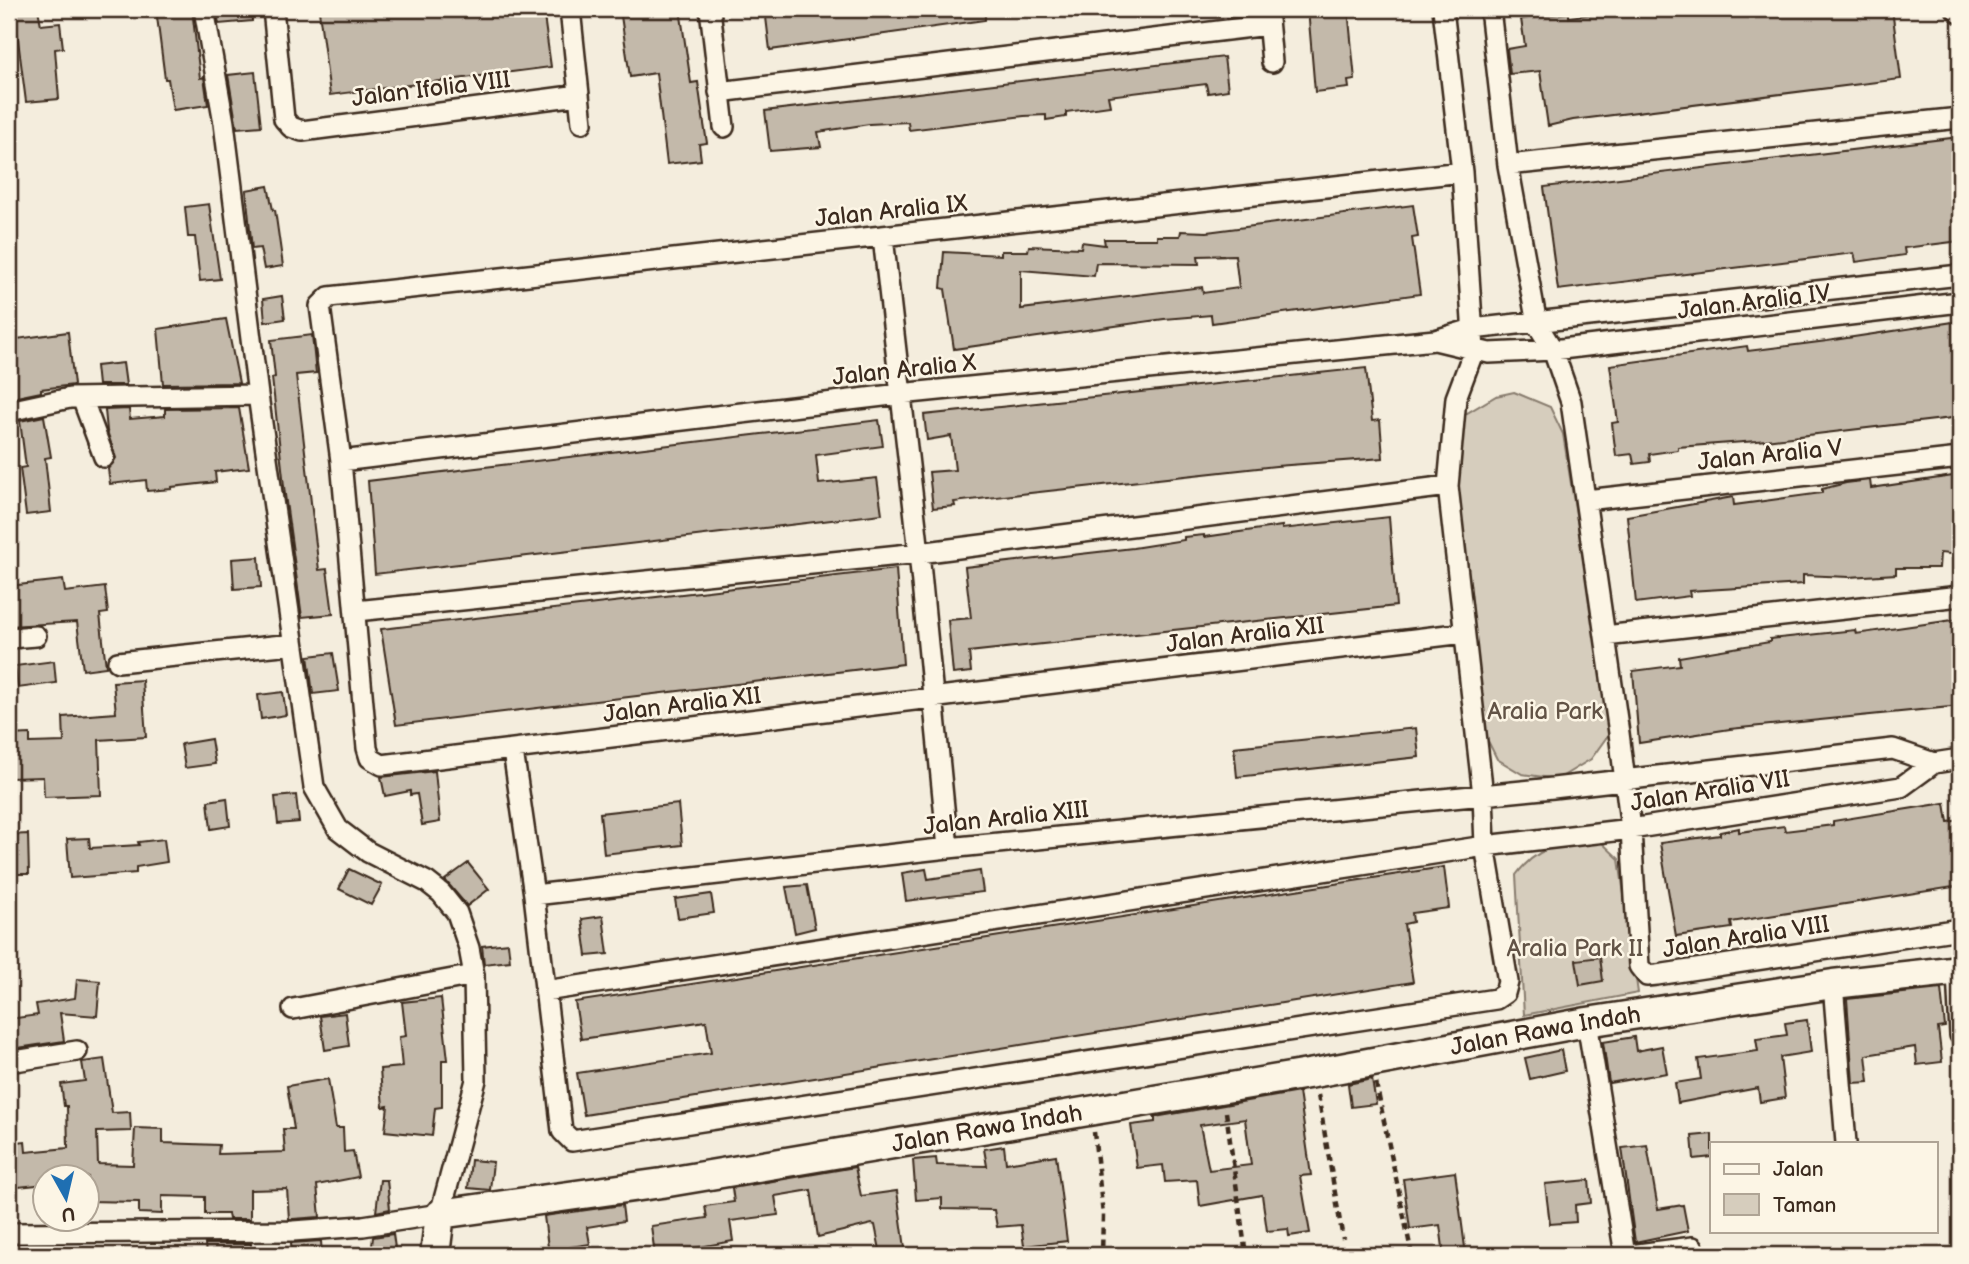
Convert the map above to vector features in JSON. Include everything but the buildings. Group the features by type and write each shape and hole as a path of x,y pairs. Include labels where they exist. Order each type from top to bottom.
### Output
{"street":[{"path":"204,9 224,123 258,395 314,787 338,829 368,852 427,881 441,894 457,913 474,975 476,1080 440,1214 435,1255"},
{"name":"Jalan Ifolia VIII","path":"273,9 284,119 290,127 302,131 579,95"},
{"path":"570,9 582,123"},
{"path":"710,9 724,127"},
{"path":"513,751 565,1136 577,1141 1496,999 1505,993 1508,982 1485,846 1483,795 1448,486 1455,398 1474,350 1462,172 1443,9"},
{"path":"1490,9 1508,166 1537,324 1553,350 1571,402 1631,829"},
{"path":"1956,9 1960,13"},
{"path":"719,92 1268,17 1272,62"},
{"path":"1508,166 1960,118"},
{"name":"Jalan Aralia IX","path":"326,297 1462,172"},
{"path":"883,237 919,553 948,848"},
{"name":"Jalan Aralia X","path":"341,461 900,394 1435,340 1472,329 1537,324 1960,275"},
{"name":"Jalan Aralia XII","path":"326,297 320,306 341,461 367,748 376,763 382,765 1464,633"},
{"name":"Jalan Aralia IV","path":"1435,340 1489,353 1553,350 1960,302"},
{"path":"9,411 82,398 258,395"},
{"path":"82,398 104,457"},
{"name":"Jalan Aralia V","path":"1586,500 1960,458"},
{"path":"356,611 919,553 1448,486"},
{"path":"1605,636 1960,596"},
{"path":"9,638 36,636"},
{"path":"118,662 292,644"},
{"name":"Jalan Aralia VII","path":"1483,795 1893,750 1934,763 1960,759"},
{"name":"Jalan Aralia VII","path":"545,992 1485,846 1631,829 1901,787 1934,763"},
{"name":"Jalan Aralia XIII","path":"534,895 948,848 1483,795"},
{"name":"Jalan Aralia VIII","path":"1631,829 1636,959 1647,976 1960,929"},
{"path":"1959,971 1960,1035"},
{"name":"Jalan Rawa Indah","path":"9,1233 293,1231 363,1226 662,1183 1314,1073 1587,1023 1833,984 1959,971"},
{"path":"293,1009 474,975"},
{"path":"1833,984 1846,1142"},
{"path":"1587,1023 1628,1255 1693,1247"},
{"path":"9,1062 77,1051"}],"path":[{"path":"1372,1062 1412,1255"},
{"path":"1314,1073 1343,1239"},
{"path":"1223,1087 1246,1255"},
{"path":"1091,1110 1103,1215 1102,1255"}],"green space":[{"name":"Aralia Park","path":"1514,392 1550,407 1563,434 1611,731 1591,759 1558,779 1522,774 1497,759 1487,739 1452,461 1464,415 1496,396"},
{"name":"Aralia Park II","path":"1599,840 1619,859 1638,993 1524,1015 1516,875 1543,851"}]}
